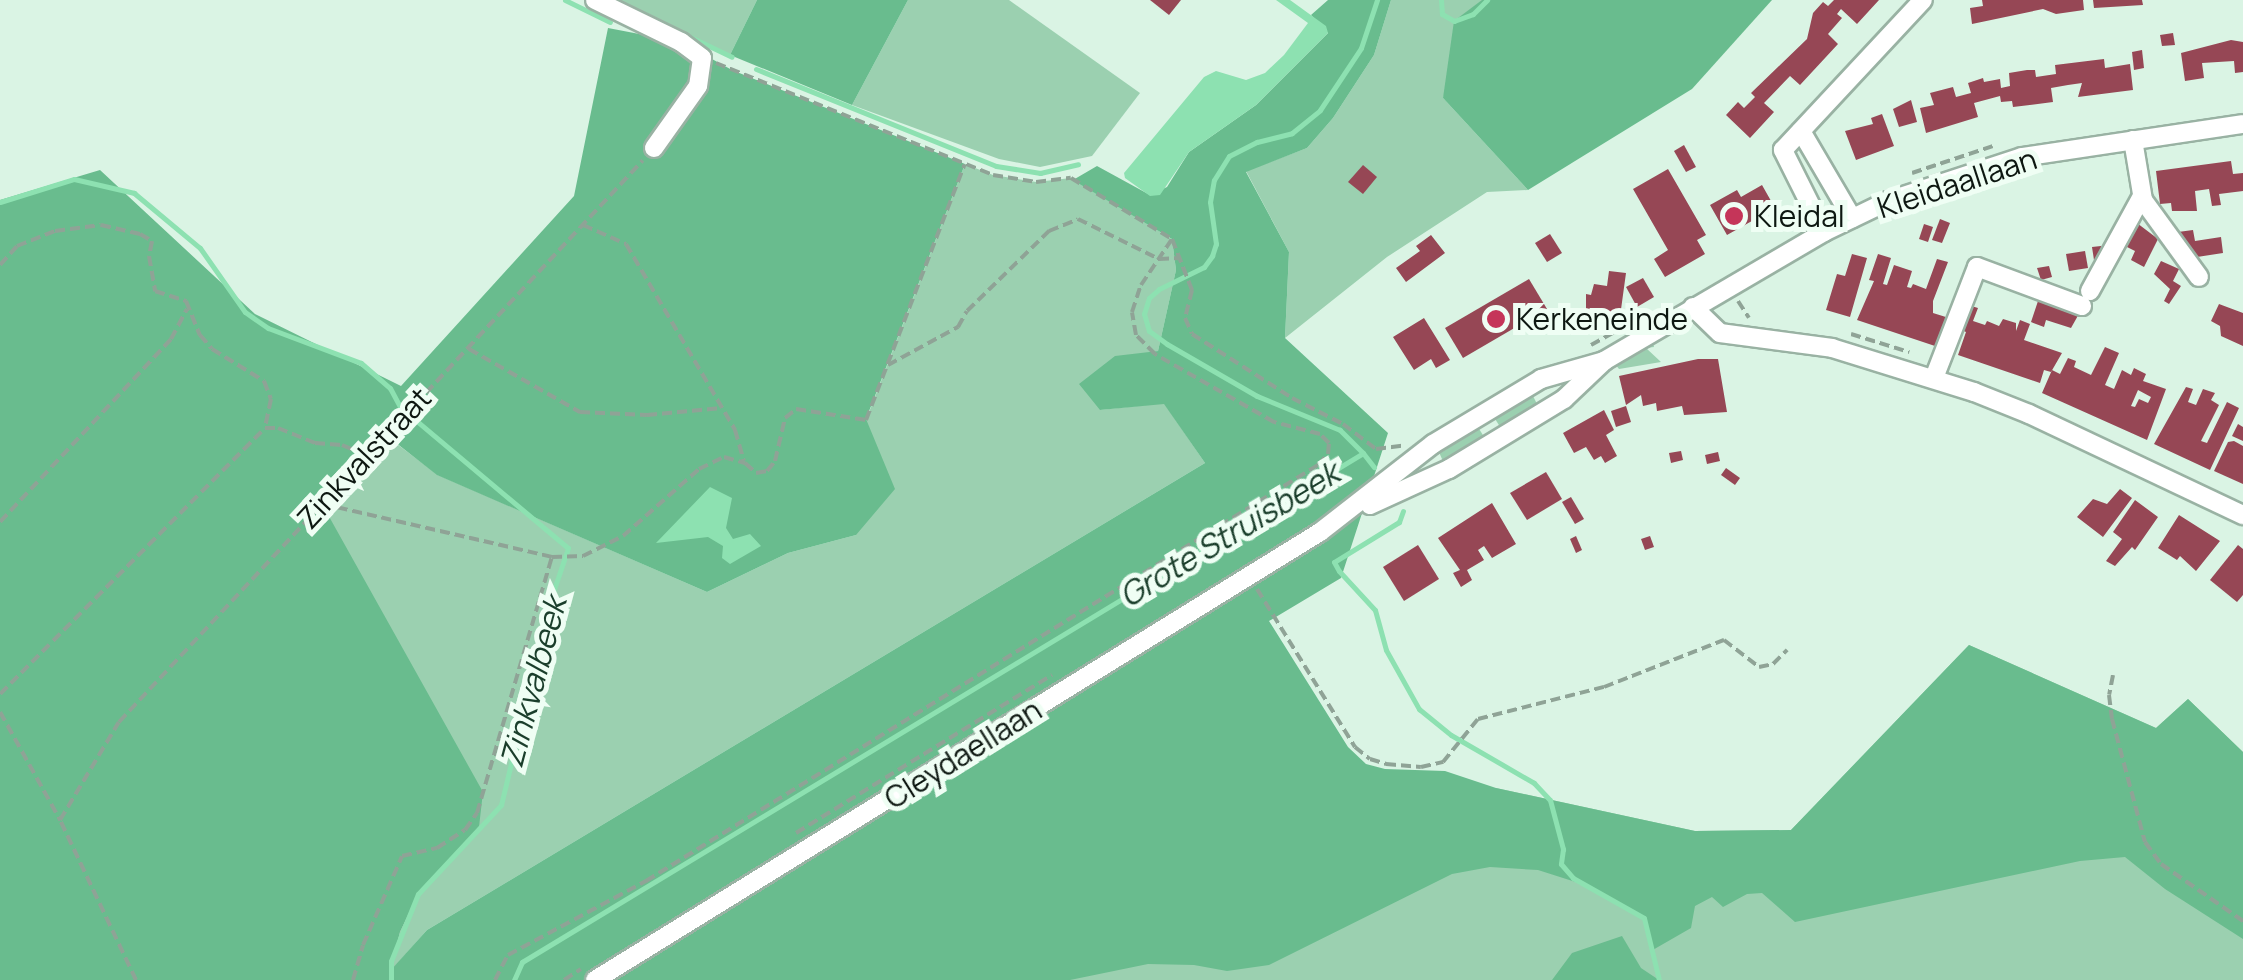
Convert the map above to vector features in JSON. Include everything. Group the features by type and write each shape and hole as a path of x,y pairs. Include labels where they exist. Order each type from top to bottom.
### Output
{"street":[{"path":"595,0 681,42 702,58 698,86 654,148"},
{"path":"1824,232 1783,150 1923,0"},
{"name":"Kleidaallaan","path":"1694,307 1824,232 1925,186 2022,157 2243,124"},
{"path":"1801,131 1852,218"},
{"path":"2133,140 2142,196 2198,277"},
{"path":"1934,378 1977,266 2086,298 2142,196"},
{"path":"1330,526 1433,444 1542,379 1604,360 1694,307 1720,333 1832,348 1934,378 2029,414 2243,514"},
{"path":"1330,526 1449,470 1564,399 1604,360"},
{"name":"Cleydaellaan","path":"595,980 1330,526"}],"path":[{"path":"702,58 993,175 1036,182 1071,178 1172,239 1190,284 1184,318 1192,334 1292,398 1344,424 1376,449 1407,446"},
{"name":"Zinkvalstraat","path":"60,820 119,722 654,148"},
{"path":"322,503 569,559 623,536 699,470 724,457 745,463 756,473 767,471 775,461 785,418 796,409 866,420 965,164"},
{"path":"888,366 958,328 966,311 1050,231 1078,219 1158,260 1180,258"},
{"path":"0,265 17,246 54,230 101,225 140,234 152,241 149,256 155,291 175,294 186,301 212,349 264,381 271,400 265,428 0,694"},
{"path":"583,225 626,244 735,430 745,463"},
{"path":"495,980 508,955 646,880 1318,465 1328,454 1329,443 1320,434 1274,422 1154,354 1136,335 1132,312 1141,285 1172,239"},
{"path":"0,522 171,339 187,308"},
{"path":"467,348 580,412 647,415 722,408"},
{"path":"265,428 342,445 366,455"},
{"path":"353,980 363,945 402,856 437,848 465,830 477,814 552,557"},
{"path":"1249,576 1317,690 1362,753 1386,764 1421,767 1443,762 1478,719 1604,687 1724,640 1759,667 1773,664 1787,650"},
{"path":"2113,675 2109,695 2112,719 2145,842 2162,864 2243,921"},
{"path":"0,712 60,820 136,980"}],"shaded area":[{"path":"611,0 757,0 730,55"},
{"path":"757,0 908,0 852,105 730,55"},
{"path":"908,0 1009,0 1140,93 1092,156 1040,167 999,159 852,105"},
{"path":"1276,0 1290,0 1326,26 1328,33 1256,105 1189,152 1160,195 1150,196 1125,178 1124,173 1204,77 1216,71 1246,80 1265,73 1284,55 1308,23"},
{"path":"1328,0 1391,0 1374,55 1333,118 1307,148 1246,172 1289,252 1285,338 1388,433 1341,578 1269,621 1348,747 1366,764 1385,769 1445,771 1496,788 1695,831 1791,830 1969,645 2156,728 2188,699 2243,752 2243,939 2165,889 2125,857 2080,861 1795,922 1762,893 1747,894 1723,907 1712,897 1695,906 1691,928 1651,951 1644,918 1585,885 1538,870 1490,867 1452,874 1269,965 1227,971 1194,965 1148,964 1070,980 0,980 0,200 100,170 255,314 401,386 574,196 608,28 681,42 732,70 965,164 866,419 895,489 856,535 788,553 707,592 437,475 386,435 322,504 483,792 479,827 418,894 400,932 390,971 427,930 1205,463 1164,404 1100,410 1079,384 1115,356 1158,351 1176,270 1172,239 1073,180 1097,166 1150,195 1167,187 1189,152 1256,105 1328,33 1311,15"},
{"path":"1391,0 1487,0 1443,98 1528,190 1487,192 1387,257 1285,338 1289,252 1246,171 1307,148 1333,118 1374,55"},
{"path":"1482,0 1772,0 1692,89 1528,190 1443,98 1454,21"},
{"path":"965,164 993,175 1036,182 1071,178 1172,239 1176,270 1158,351 1124,358 1100,410 1164,403 1205,463 427,930 389,973 400,932 418,894 435,873 322,503 385,435 438,475 707,592 788,553 856,535 866,420"},
{"path":"1670,331 1653,343 1654,347 1646,348 1661,362 1619,369 1615,364"},
{"path":"1532,394 1538,406 1502,430 1492,414"},
{"path":"1476,424 1486,440 1445,461 1442,459 1438,450"},
{"path":"710,487 732,498 726,528 733,539 750,534 761,546 730,564 722,558 723,546 708,537 656,543"},
{"path":"1969,645 2156,728 2188,699 2243,752 2243,980 1040,980 1496,788 1695,831 1791,830"},
{"path":"1622,936 1641,968 1659,980 1552,980 1572,953"}],"building":[{"path":"1150,0 1181,0 1169,15"},
{"path":"1834,0 1879,0 1857,24 1841,9 1837,14 1842,18 1828,34 1838,44 1800,85 1790,76 1764,103 1774,112 1750,138 1726,115 1738,102 1744,108 1755,97 1751,93 1807,39 1813,13 1823,2 1828,6"},
{"path":"1982,0 2083,0 2084,10 2056,14 2043,9 1972,24 1970,8 1983,6"},
{"path":"2093,0 2142,0 2143,5 2094,8"},
{"path":"2173,33 2175,45 2162,46 2160,35"},
{"path":"2231,40 2243,42 2243,72 2235,73 2234,61 2202,63 2204,78 2185,81 2181,53"},
{"path":"2142,50 2144,68 2134,70 2132,52"},
{"path":"2104,59 2105,68 2130,64 2133,90 2078,97 2082,83 2051,88 2053,102 2013,107 2012,101 2001,102 2000,96 1974,103 1978,117 1926,133 1920,108 1934,105 1930,93 1953,87 1956,97 1971,93 1968,83 1983,78 1984,82 2000,79 2001,88 2010,86 2009,73 2035,70 2036,77 2056,74 2055,65"},
{"path":"1911,100 1917,122 1899,127 1893,109"},
{"path":"1882,114 1894,146 1856,160 1845,131 1873,124 1871,118"},
{"path":"1684,145 1696,167 1686,172 1674,151"},
{"path":"2231,161 2233,174 2243,173 2243,191 2219,194 2221,205 2212,206 2209,189 2195,191 2197,211 2172,211 2171,203 2160,204 2156,171"},
{"path":"1363,165 1377,177 1363,194 1348,182"},
{"path":"1668,169 1706,235 1697,240 1705,254 1665,277 1654,259 1668,250 1633,189"},
{"name":"Kleidal","path":"1762,185 1775,208 1727,235 1710,205 1737,190 1741,197"},
{"path":"1940,219 1950,223 1942,243 1932,240"},
{"path":"2133,220 2158,239 2144,267 2131,260 2135,251 2121,244"},
{"path":"1924,224 1933,227 1928,242 1919,239"},
{"path":"2193,230 2195,241 2221,237 2223,253 2197,257 2199,268 2178,232"},
{"path":"1550,234 1562,253 1547,262 1535,243"},
{"path":"1431,235 1445,253 1406,282 1396,268 1420,251 1416,246"},
{"path":"2101,246 2103,259 2094,260 2092,247"},
{"path":"2085,251 2088,268 2069,271 2066,254"},
{"path":"1852,254 1867,258 1850,317 1826,310 1837,274 1845,276"},
{"path":"1878,254 1891,258 1883,284 1887,285 1894,265 1912,271 1907,287 1911,288 1913,284 1926,289 1937,259 1948,262 1933,301 1933,313 1949,318 1938,347 1857,320 1874,281 1869,280"},
{"path":"2161,261 2179,269 2173,281 2181,286 2169,304 2164,301 2170,289 2154,274"},
{"path":"2049,266 2052,277 2041,280 2037,268"},
{"path":"1609,271 1626,273 1619,324 1586,319 1586,294 1591,295 1594,284 1607,286"},
{"path":"1643,278 1654,297 1637,307 1626,287"},
{"name":"Kerkeneinde","path":"1529,279 1547,309 1463,358 1445,328"},
{"path":"2039,298 2080,312 2071,328 2046,320 2044,327 2031,322"},
{"path":"2219,304 2243,313 2243,346 2221,336 2220,326 2211,321"},
{"path":"1968,305 1978,308 1973,321 1985,325 1987,321 1999,326 2003,319 2016,323 2016,331 2020,320 2030,324 2024,340 2062,353 2051,372 2044,370 2040,383 1958,355 1966,332 1959,329"},
{"path":"1424,318 1450,360 1436,368 1431,359 1414,370 1393,337"},
{"path":"2105,347 2119,353 2105,385 2114,389 2122,370 2131,375 2134,368 2146,374 2143,381 2166,389 2147,440 2042,393 2052,370 2060,374 2068,358 2076,361 2074,367 2091,375","holes":["2138,390 2151,397 2148,403 2139,399 2135,407 2131,406"]},
{"path":"1698,359 1718,359 1727,412 1684,415 1682,406 1657,411 1656,403 1643,406 1641,395 1626,405 1619,376"},
{"path":"2186,387 2193,389 2188,402 2196,405 2203,389 2215,393 2211,400 2219,405 2201,441 2207,443 2227,402 2239,408 2210,470 2154,444"},
{"path":"1626,406 1631,422 1616,427 1611,411"},
{"path":"1604,410 1614,430 1606,435 1617,456 1605,463 1601,456 1594,460 1586,447 1574,453 1563,433"},
{"path":"2238,424 2243,427 2243,441 2232,436"},
{"path":"2228,442 2243,446 2243,484 2214,471"},
{"path":"1681,451 1683,460 1671,463 1669,453"},
{"path":"1718,452 1720,461 1707,464 1705,455"},
{"path":"1726,468 1740,478 1735,485 1721,475"},
{"path":"1546,472 1562,499 1527,520 1510,493"},
{"path":"2120,489 2132,498 2103,537 2077,517 2093,499 2107,504"},
{"path":"1571,497 1584,519 1575,524 1562,502"},
{"path":"2135,500 2158,517 2135,550 2132,547 2115,566 2106,561 2122,539 2113,532"},
{"path":"1492,503 1516,544 1492,558 1484,546 1478,550 1484,560 1467,570 1472,580 1461,587 1453,573 1460,570 1438,538"},
{"path":"2179,515 2220,541 2196,571 2180,556 2177,560 2158,548"},
{"path":"1576,536 1582,550 1576,553 1570,539"},
{"path":"1650,536 1654,547 1645,550 1641,539"},
{"path":"1418,545 1439,579 1404,601 1383,567"},
{"path":"2238,545 2243,549 2243,595 2237,602 2210,580"}],"waterway":[{"path":"565,0 610,22"},
{"name":"Grote Struisbeek","path":"514,980 522,962 1363,453 1340,430 1257,396 1167,344 1149,331 1144,314 1149,298 1159,289 1204,267 1212,256 1216,244 1210,202 1214,180 1229,156 1257,142 1292,133 1320,110 1361,48 1377,0"},
{"name":"Grote Struisbeek","path":"1441,0 1442,14 1454,21 1473,14 1487,0"},
{"path":"682,33 732,57"},
{"path":"756,69 996,166 1040,173 1078,164"},
{"name":"Zinkvalbeek","path":"0,202 74,179 134,193 200,248 245,312 268,328 361,363 390,388 401,409"},
{"name":"Zinkvalbeek","path":"391,980 391,961 418,894 501,805 550,601 568,548 413,418"},
{"path":"1363,453 1374,467"},
{"path":"1403,511 1399,522 1334,562 1375,610 1386,650 1419,709 1451,735 1534,783 1550,800 1563,849 1561,864 1573,878 1644,918 1659,980"}],"place":[{"name":"Kleidal","path":"1734,216"},
{"name":"Kerkeneinde","path":"1496,319"}]}
